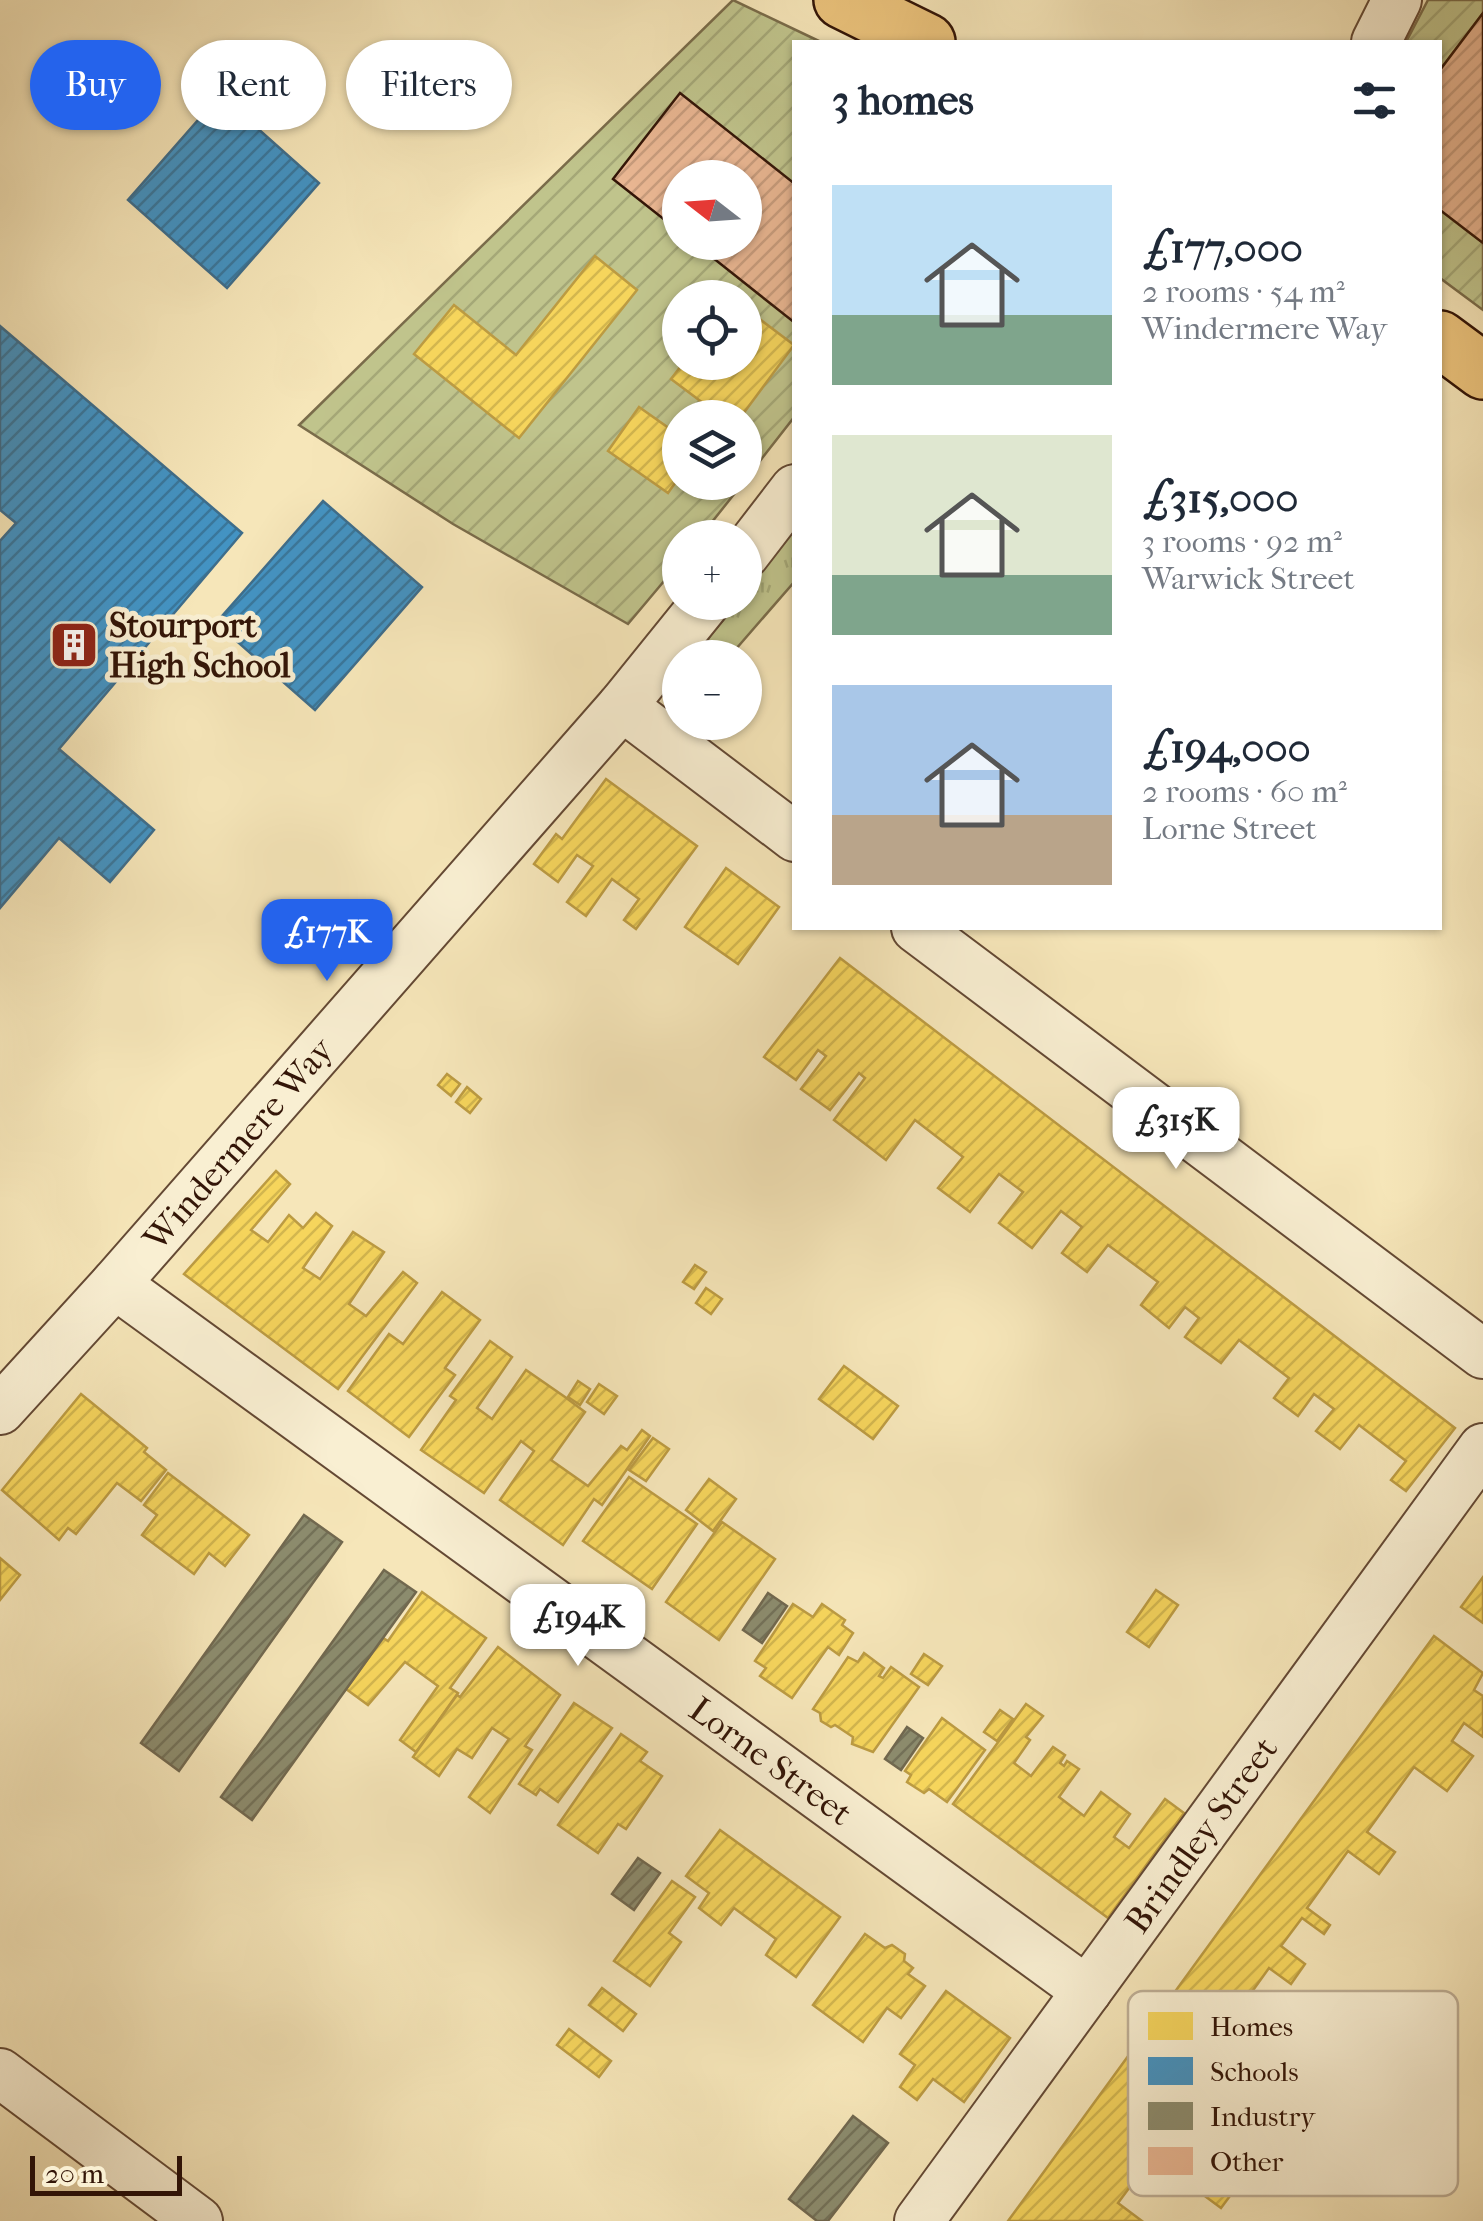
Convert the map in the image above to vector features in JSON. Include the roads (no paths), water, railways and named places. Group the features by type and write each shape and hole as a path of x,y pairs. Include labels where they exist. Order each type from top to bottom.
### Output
{"main road":[{"path":"842,0 923,40"},
{"path":"1442,340 1483,371"}],"street":[{"path":"1377,40 1397,0"},
{"path":"762,532 792,493"},
{"name":"Windermere Way","path":"0,1410 622,706 691,620"},
{"path":"622,706 792,835"},
{"path":"919,930 1483,1354"},
{"name":"Lorne Street","path":"114,1284 1087,1991"},
{"name":"Brindley Street","path":"919,2221 1483,1448"},
{"path":"0,2073 198,2221"}],"place":[{"name":"Stourport High School","path":"74,645"}]}
